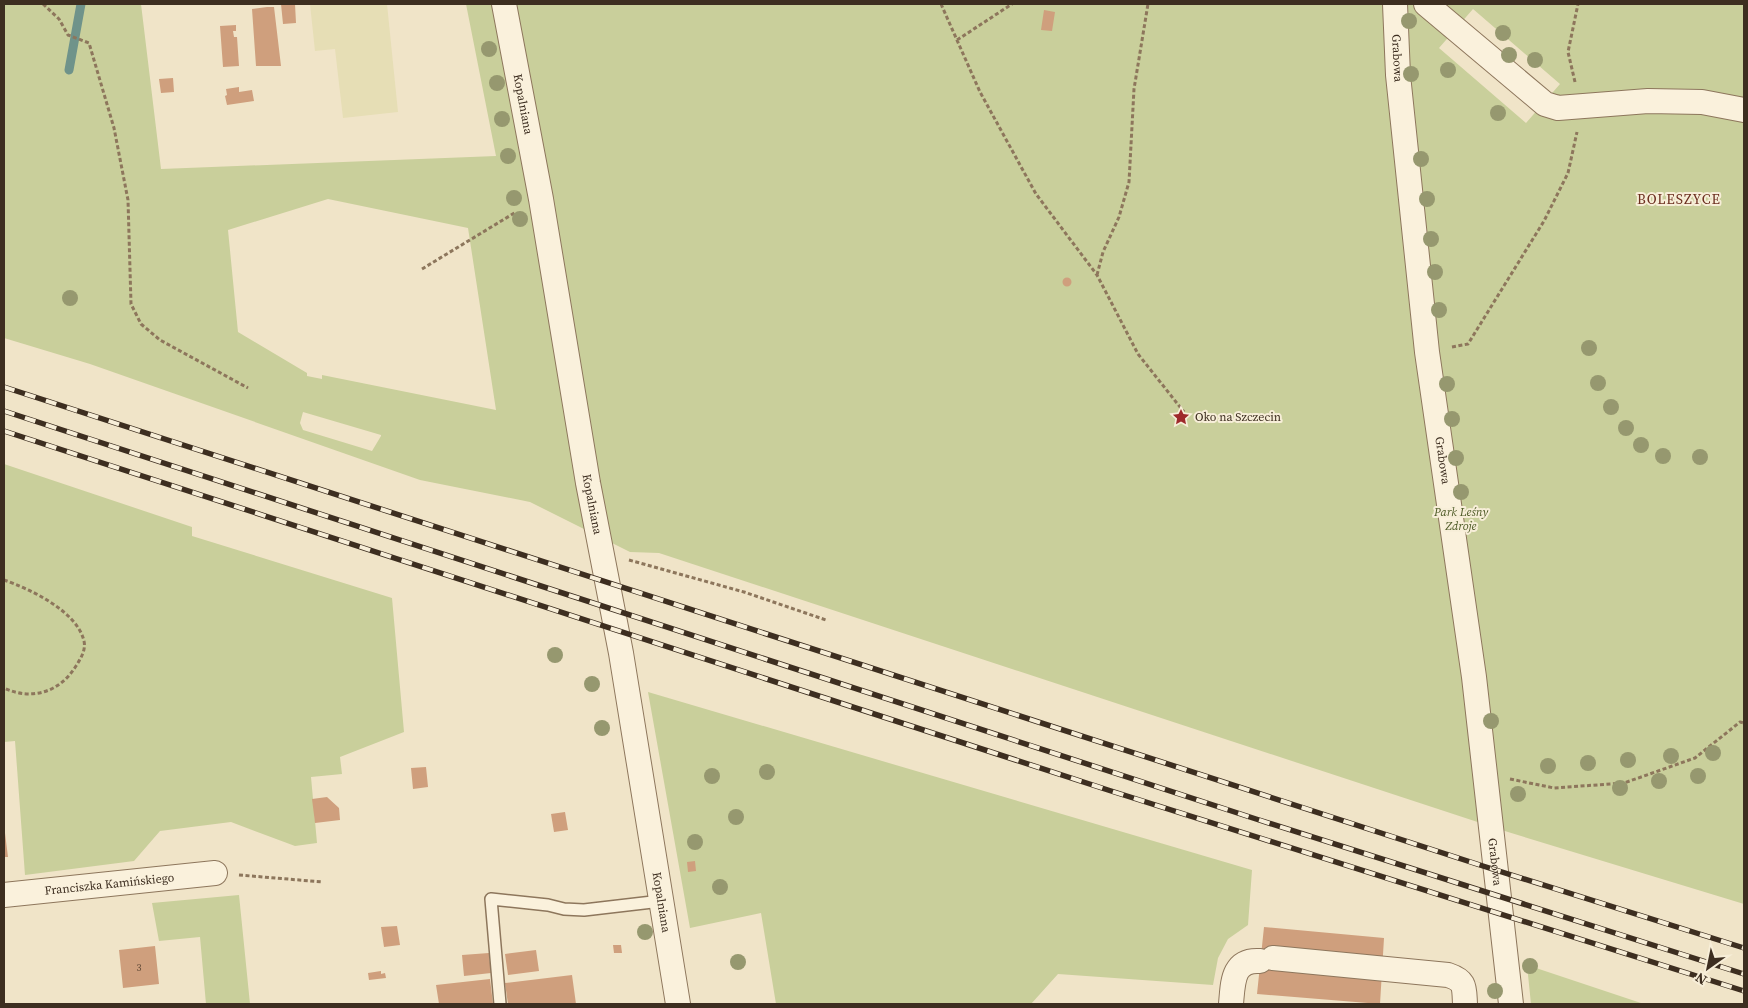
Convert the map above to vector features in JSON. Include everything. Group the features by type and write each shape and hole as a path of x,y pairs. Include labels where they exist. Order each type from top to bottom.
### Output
{"street":[{"name":"Kopalniana","path":"504,4 541,199 588,483 621,653 678,1004"},
{"name":"Grabowa","path":"1395,4 1398,75 1427,352 1456,564 1474,677 1511,1004"},
{"path":"1426,4 1545,104 1558,108 1657,101 1702,102 1744,110"},
{"name":"Franciszka Kamińskiego","path":"4,895 215,873"},
{"path":"1231,1004 1237,971 1245,963 1253,960 1267,959 1448,975 1461,982 1464,986 1465,1004"}],"lane":[{"path":"500,1004 491,899 584,910 661,901"}],"path":[{"path":"43,4 59,19 68,35 89,43 114,128 128,200 131,304 140,324 160,340 248,388"},
{"path":"941,4 980,92 1036,194 1096,275 1138,354 1184,412"},
{"path":"957,40 1012,4"},
{"path":"1096,275 1103,252 1119,217 1129,182 1134,89 1148,4"},
{"path":"1468,344 1544,221 1568,173 1582,107 1568,52 1578,4"},
{"path":"422,268 516,212"},
{"path":"601,552 744,592 826,620"},
{"path":"4,580 37,594 61,610 72,620 84,641 84,650 72,672 61,684 48,692 24,695 4,688"},
{"path":"1485,774 1554,788 1624,783 1695,758 1740,722 1744,722"},
{"path":"215,873 323,882"}],"shaded area":[{"path":"310,4 387,4 398,112 343,118 335,49 315,51"}],"green space":[{"name":"Park Leśny Zdroje","path":"4,4 141,4 161,169 496,156 466,4 1744,4 1744,904 1508,832 659,553 630,552 530,502 420,480 90,364 4,338","holes":["1473,9 1560,84 1526,123 1439,48","328,199 468,228 496,410 322,375 322,379 307,376 307,373 238,332 228,230","303,412 381,436 372,451 303,430 300,423"]},
{"path":"4,464 192,527 192,536 392,598 404,732 340,757 342,774 311,777 317,843 295,846 231,822 160,831 134,861 25,875 15,741 4,742"},
{"path":"648,692 1252,870 1248,925 1228,939 1218,958 1213,985 1058,974 1031,1004 776,1004 761,913 690,928"},
{"path":"239,895 250,1004 206,1004 200,937 159,941 152,903"},
{"path":"1527,965 1644,1004 1531,1004"}],"building":[{"path":"281,4 295,4 296,23 283,24"},
{"path":"274,7 281,66 256,66 252,9"},
{"path":"1044,10 1055,12 1052,31 1041,30"},
{"path":"236,25 236,31 233,31 234,37 237,37 239,66 223,67 220,26"},
{"path":"173,78 174,92 161,93 159,79"},
{"path":"239,87 239,92 252,90 254,101 227,105 226,89"},
{"path":"1067,278 1071,282 1067,286 1063,282"},
{"path":"426,767 428,787 413,789 411,768"},
{"path":"327,797 339,808 340,820 315,823 312,799"},
{"path":"565,812 568,830 554,832 551,814"},
{"path":"5,833 8,857 4,857"},
{"path":"695,861 696,871 688,872 687,862"},
{"path":"397,926 400,945 384,947 381,927"},
{"path":"1264,927 1384,938 1380,1004 1257,994"},
{"path":"613,945 621,945 622,953 614,953"},
{"path":"155,946 159,984 123,988 119,950"},
{"path":"536,950 539,971 508,975 505,954"},
{"path":"489,953 491,973 464,976 462,955"},
{"path":"381,971 381,974 385,973 386,978 369,980 368,973"},
{"path":"572,975 576,1004 508,1004 505,983"},
{"path":"490,979 493,1004 439,1004 436,985"}],"waterway":[{"path":"69,70 81,4"}],"railway":[{"path":"4,387 1483,866 1744,948"},
{"path":"4,411 1256,819 1744,974"},
{"path":"4,431 1108,790 1744,991"}],"place":[{"name":"Oko na Szczecin","path":"1181,417"}],"district":[{"name":"BOLESZYCE","path":"1679,199"}]}
